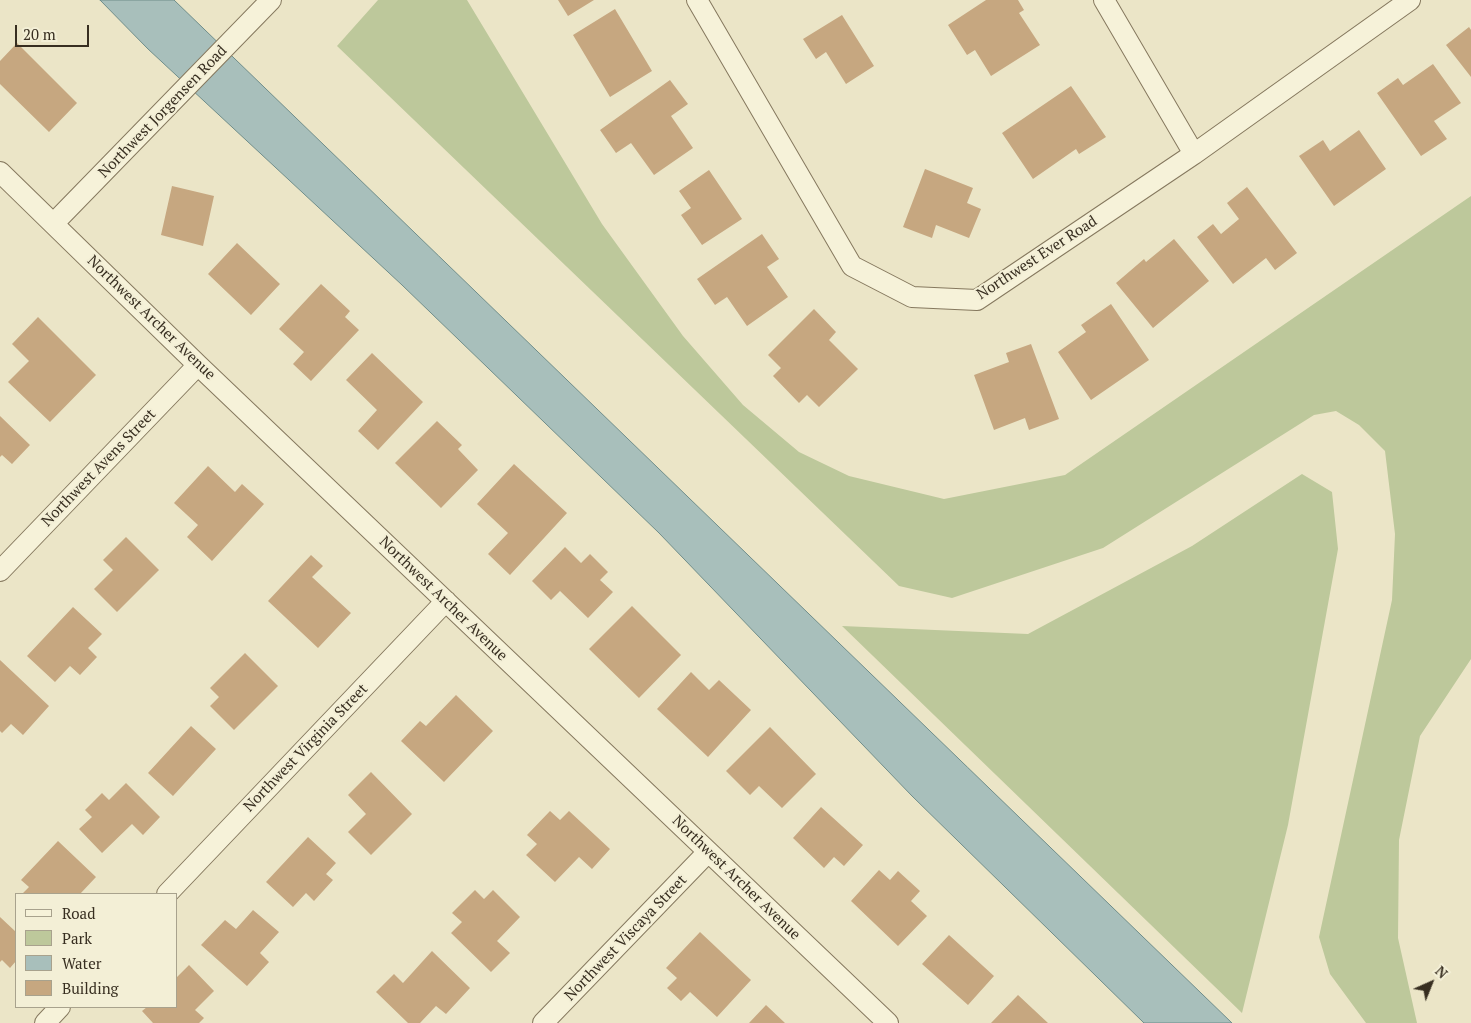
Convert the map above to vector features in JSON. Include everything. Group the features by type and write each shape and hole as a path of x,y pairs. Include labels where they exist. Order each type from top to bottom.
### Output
{"street":[{"name":"Northwest Jorgensen Road","path":"54,223 271,0"},
{"name":"Northwest Ever Road","path":"697,0 852,266 912,297 977,300 1194,154 1410,0"},
{"path":"1104,0 1194,154"},
{"name":"Northwest Archer Avenue","path":"0,172 198,366 888,1023"},
{"name":"Northwest Avens Street","path":"0,571 198,366"},
{"name":"Northwest Virginia Street","path":"168,893 446,601"},
{"name":"Northwest Viscaya Street","path":"543,1023 708,852"},
{"path":"45,1023 59,1008"}],"green space":[{"path":"378,0 467,0 602,224 683,336 743,405 799,452 849,476 944,499 1065,475 1471,196 1471,659 1420,736 1399,840 1398,938 1417,1023 1366,1023 1330,974 1319,937 1392,600 1395,534 1385,451 1359,425 1336,411 1314,415 1103,548 952,598 899,586 337,46"},
{"path":"1302,474 1332,492 1338,549 1288,825 1242,1013 842,626 1028,634 1192,546"}],"water":[{"path":"100,0 174,0 1232,1023 1144,1023 912,796 659,533 402,285 148,49"}],"building":[{"path":"558,0 594,0 568,16"},
{"path":"986,0 1018,0 1024,10 1019,13 1040,45 991,76 975,50 967,55 948,25"},
{"path":"615,9 652,71 610,97 573,35"},
{"path":"842,15 874,66 846,84 826,52 816,59 803,39"},
{"path":"1469,27 1471,30 1471,77 1446,45"},
{"path":"17,43 77,103 49,132 0,84 0,61"},
{"path":"1433,64 1461,103 1434,121 1447,139 1421,156 1377,93 1398,78 1403,85"},
{"path":"670,80 688,104 671,116 693,148 654,175 631,143 616,153 600,130"},
{"path":"1071,86 1106,137 1079,154 1076,149 1033,179 1002,133"},
{"path":"1359,130 1386,169 1334,206 1299,156 1323,140 1330,151"},
{"path":"925,169 973,188 967,203 981,209 969,238 936,225 932,238 903,227"},
{"path":"709,170 742,219 702,245 681,215 691,208 679,191"},
{"path":"172,186 214,196 203,246 161,235"},
{"path":"1247,187 1297,253 1275,270 1266,258 1233,284 1197,237 1213,224 1221,234 1239,219 1227,203"},
{"path":"762,234 779,259 767,267 788,297 747,326 727,297 715,305 697,279"},
{"path":"1174,239 1209,281 1153,328 1116,283 1144,259 1146,262"},
{"path":"237,243 280,284 251,315 208,274"},
{"path":"321,284 350,311 345,317 359,330 311,381 293,364 304,352 279,329"},
{"path":"1111,304 1149,360 1091,400 1058,352 1086,332 1081,325"},
{"path":"814,309 836,332 829,340 858,369 819,407 807,395 799,403 773,376 781,368 768,355"},
{"path":"38,317 96,375 50,422 8,382 29,361 12,344"},
{"path":"1031,344 1059,419 1029,430 1025,418 994,430 974,375 1009,362 1006,353"},
{"path":"372,353 423,402 378,450 358,431 377,410 346,380"},
{"path":"0,416 30,445 12,464 2,455 0,457"},
{"path":"437,421 462,445 458,449 478,470 441,508 395,463"},
{"path":"514,464 567,513 510,575 488,554 508,533 477,504"},
{"path":"208,466 235,492 242,484 264,504 212,561 187,537 198,525 174,503"},
{"path":"126,537 159,570 117,612 94,589 113,570 103,560"},
{"path":"565,547 581,563 590,554 608,572 600,580 613,592 588,618 560,591 551,600 532,581"},
{"path":"311,555 323,566 312,577 351,613 318,648 268,601"},
{"path":"632,606 681,655 639,698 589,649"},
{"path":"73,607 102,634 88,648 97,657 80,675 70,666 55,682 27,656"},
{"path":"245,653 278,686 234,730 210,706 219,697 210,688"},
{"path":"0,660 49,706 23,735 11,724 2,733 0,731"},
{"path":"691,672 709,690 719,680 751,710 708,757 657,709"},
{"path":"456,695 493,731 444,782 401,741 420,721 426,726"},
{"path":"191,726 216,749 173,796 148,773"},
{"path":"770,727 816,774 782,808 759,786 750,795 726,771"},
{"path":"371,772 412,814 371,855 348,832 366,814 348,795"},
{"path":"126,783 160,817 143,835 132,824 102,853 79,829 92,817 85,810 102,793 109,800"},
{"path":"821,807 863,845 844,866 834,857 824,868 793,838"},
{"path":"550,811 560,820 569,811 610,849 592,869 579,857 555,882 526,855 537,844 527,835"},
{"path":"308,837 336,863 326,874 333,880 314,901 306,893 293,907 266,882"},
{"path":"58,841 96,877 81,893 23,893 29,887 21,880"},
{"path":"879,870 890,880 898,871 920,891 911,901 927,916 898,946 851,901"},
{"path":"475,890 484,899 493,890 520,917 497,941 510,953 491,972 451,933 462,922 452,913"},
{"path":"253,910 279,932 260,953 269,962 247,986 201,945 225,920 236,929"},
{"path":"0,917 15,931 15,962 10,968 2,960 0,962"},
{"path":"700,932 751,980 717,1017 690,992 681,1001 667,988 677,978 666,968"},
{"path":"949,935 994,976 968,1005 922,964"},
{"path":"432,951 470,988 446,1014 436,1006 420,1023 408,1023 376,992 394,974 403,983"},
{"path":"189,965 214,991 195,1010 204,1018 199,1023 153,1023 142,1011 146,1008 178,1008 178,976"},
{"path":"1018,995 1048,1023 991,1023"},
{"path":"766,1005 785,1023 749,1023"}]}
